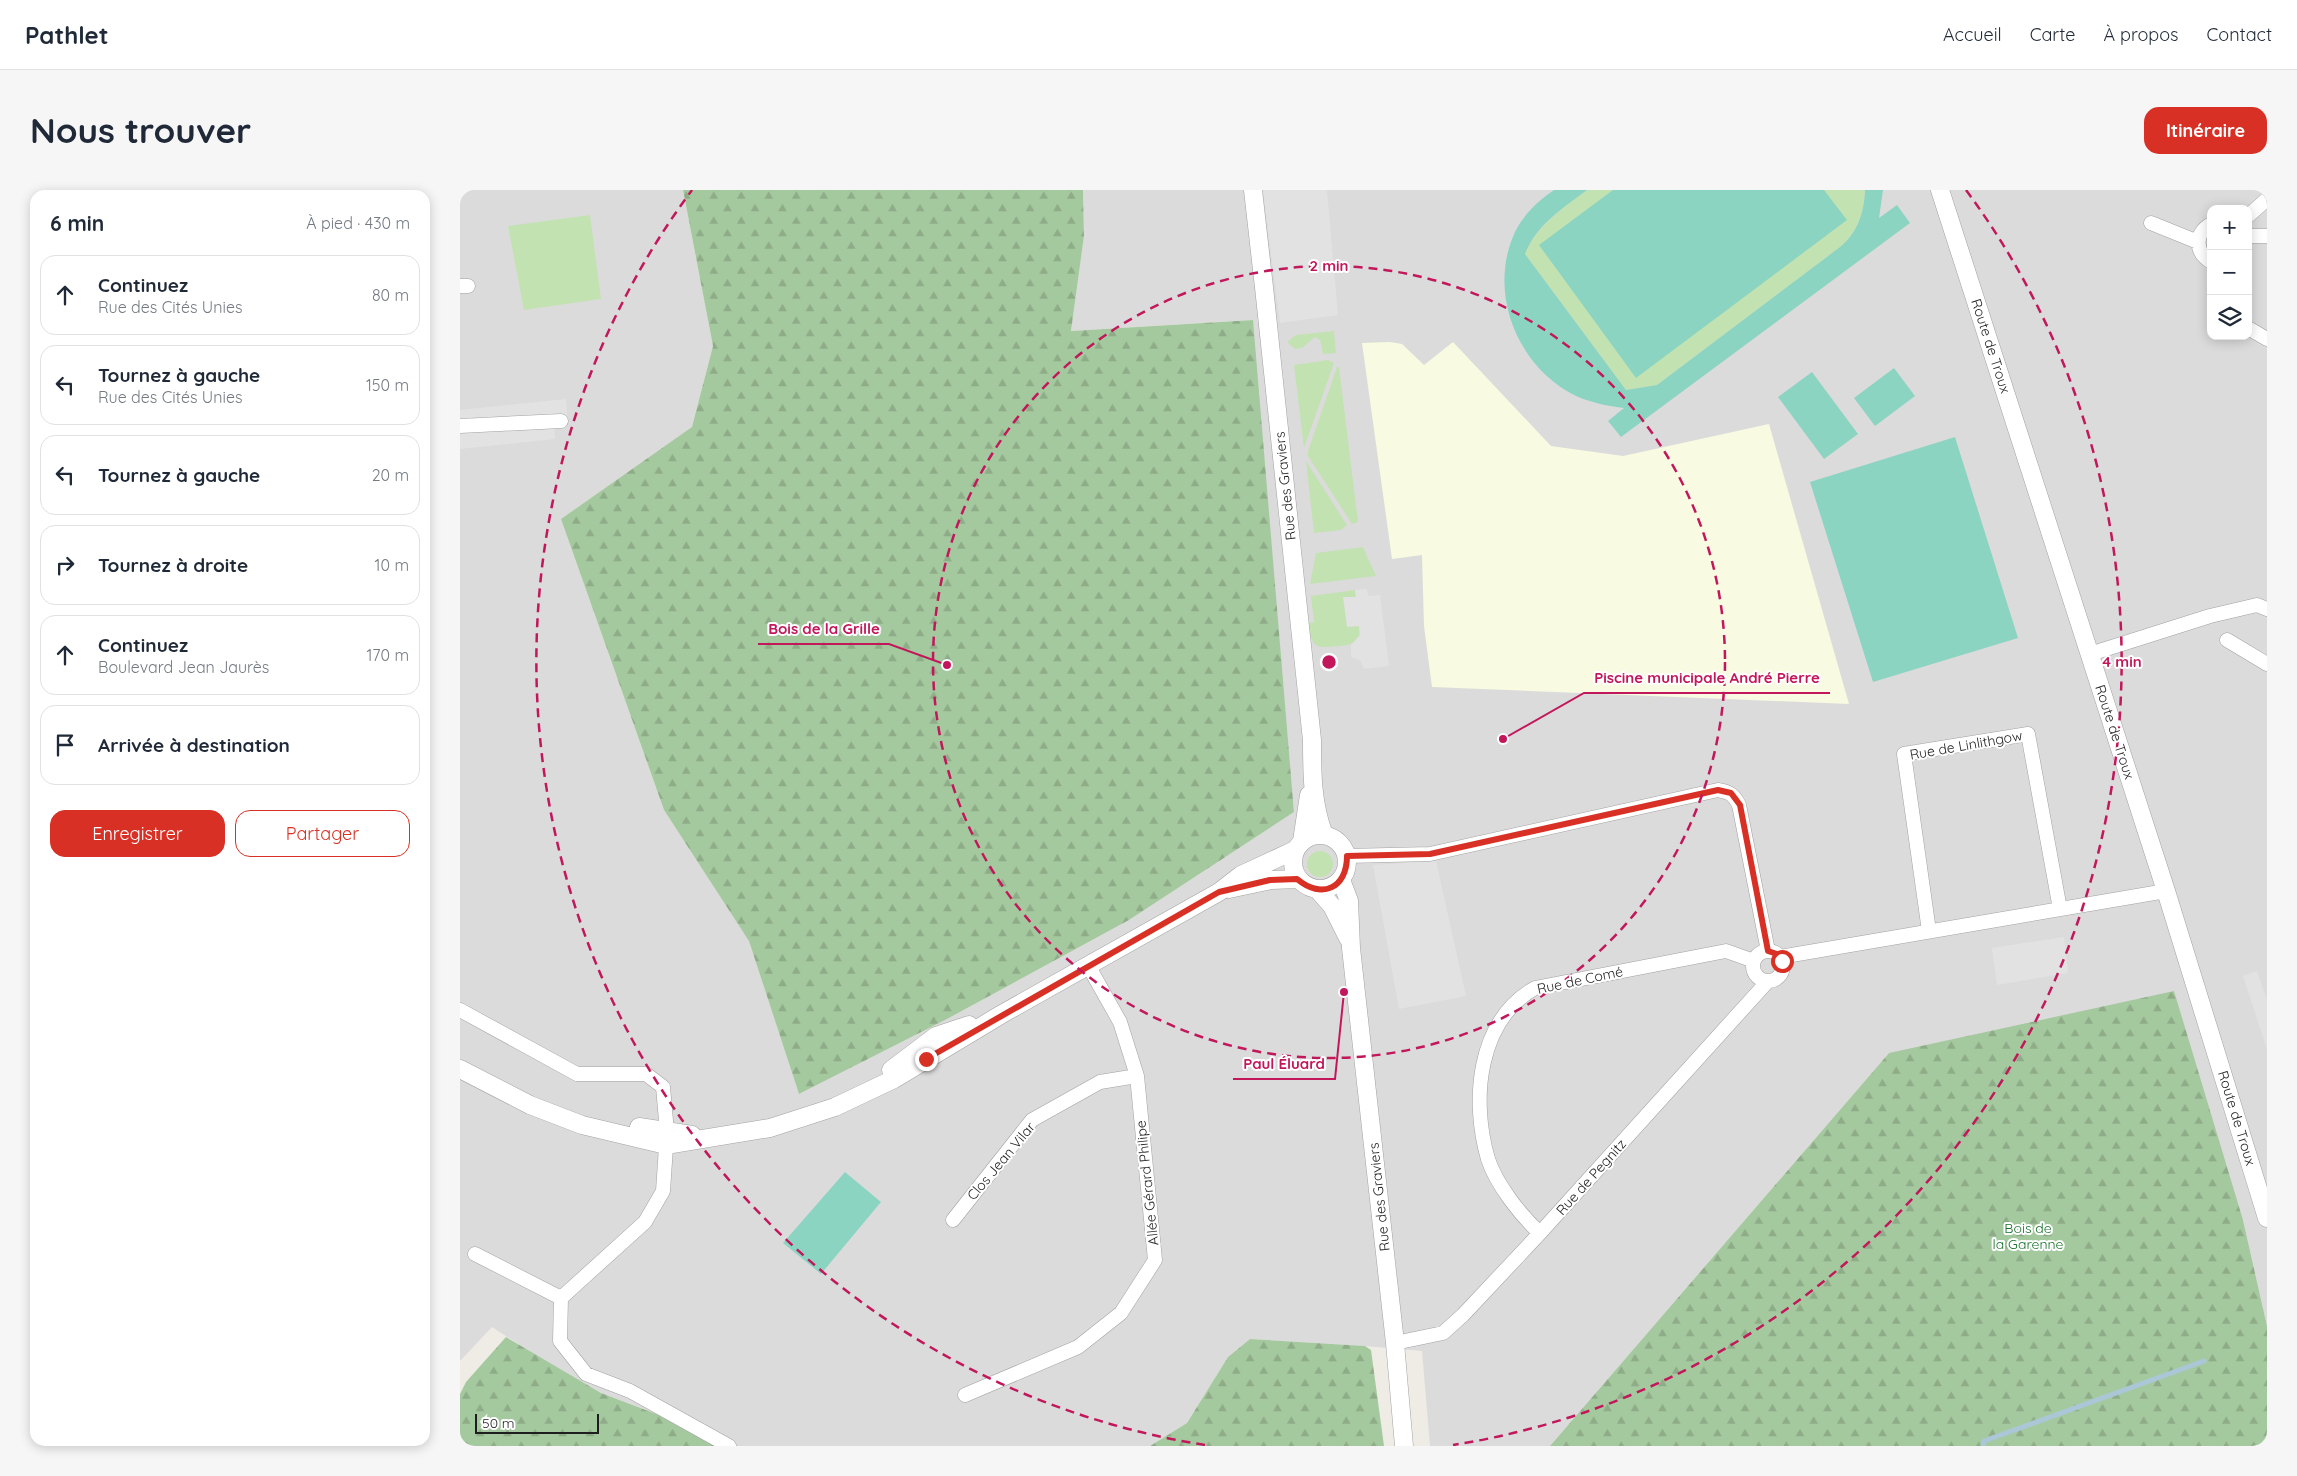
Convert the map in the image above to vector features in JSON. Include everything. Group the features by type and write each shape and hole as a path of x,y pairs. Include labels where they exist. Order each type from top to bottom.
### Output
{"street":[{"name":"Rue des Graviers","path":"1253,190 1274,368 1278,428 1312,740 1312,782 1316,812 1324,835"},
{"name":"Route de Troux","path":"1940,190 2166,891 2267,1218"},
{"path":"2252,212 2267,199"},
{"path":"2151,223 2198,242"},
{"path":"2207,226 2200,234 2198,242 2199,251 2207,258"},
{"path":"2252,236 2267,236"},
{"path":"2252,331 2267,340"},
{"path":"460,426 561,421"},
{"path":"2090,654 2210,616 2257,605 2267,609"},
{"path":"2227,640 2267,664"},
{"name":"Rue de Linlithgow","path":"1929,931 1904,754 1933,749 2028,734 2060,909"},
{"name":"Rue des Graviers","path":"1298,845 1312,782"},
{"path":"1347,856 1430,854 1718,790 1731,793 1740,805 1774,954 1782,971 1777,978 1768,981 1756,975 1753,971 1754,961 1759,954 1774,954 1929,931 2166,891"},
{"path":"460,1069 530,1105 573,1121 667,1139 713,1138 770,1128 835,1108 864,1092 936,1036 1002,1014 1089,967 1219,892 1241,875 1298,845 1312,835 1324,835 1334,839 1342,846 1347,856 1347,869 1341,880 1331,888 1318,890 1307,887 1297,879 1292,865 1298,845"},
{"path":"1219,892 1270,880 1297,879"},
{"name":"Rue des Graviers","path":"1341,880 1349,901 1352,927 1351,948 1395,1343 1404,1446"},
{"name":"Rue des Graviers","path":"1318,890 1332,906 1341,921 1351,948"},
{"name":"Rue de Comé","path":"1540,1233 1526,1221 1502,1186 1488,1160 1481,1128 1480,1072 1492,1036 1513,1003 1534,988 1726,951 1754,961"},
{"name":"Allée Gérard Philipe","path":"965,1395 1078,1347 1121,1313 1155,1260 1137,1076 1120,1022 1089,967"},
{"name":"Rue de Pegnitz","path":"1395,1343 1443,1333 1540,1233 1768,981"},
{"path":"460,1010 577,1074 646,1074 663,1087 667,1139 663,1191 645,1222 561,1298 560,1341 586,1374 630,1391 728,1446"},
{"path":"460,1058 535,1098 577,1113 667,1139"},
{"name":"Clos Jean Vilar","path":"953,1220 1032,1120 1100,1082 1137,1076"},
{"path":"475,1254 561,1298"}],"shaded area":[{"path":"460,190 683,190 713,346 692,428 561,519 664,810 749,940 799,1094 947,1019 1129,920 1294,812 1252,320 1071,331 1084,236 1083,190 2267,190 2267,1326 2243,1220 1889,1053 1550,1446 1430,1446 1422,1351 1250,1339 1228,1357 1187,1423 1150,1446 717,1446 672,1420 601,1393 546,1362 492,1327 460,1361"},
{"path":"1263,190 1327,190 1338,315 1280,323"},
{"path":"1390,342 1402,344 1424,365 1453,342 1551,446 1623,456 1769,424 1849,704 1432,687 1424,626 1422,555 1392,559 1362,343"},
{"path":"566,399 568,424 554,427 555,439 460,449 460,410"},
{"path":"1367,589 1368,596 1380,595 1389,666 1364,669 1360,660 1351,657 1351,645 1360,635 1359,626 1347,627 1343,597 1356,597 1355,590"},
{"path":"1436,861 1466,996 1399,1009 1373,865"},
{"path":"2064,937 2068,973 1997,985 1992,948"},
{"path":"2257,971 2267,1000 2267,1049 2243,976"}],"green space":[{"path":"683,190 1083,190 1084,236 1071,331 1253,320 1294,812 1129,920 947,1019 799,1094 749,941 664,810 561,519 692,427 713,346"},
{"path":"1554,190 1587,190 1543,226 1530,243 1525,254 1626,390 1657,385 1840,247 1859,222 1865,190 1883,190 1879,218 1897,205 1910,223 1621,437 1608,421 1624,408 1600,404 1576,396 1555,383 1538,367 1523,347 1513,326 1506,303 1504,279 1507,255 1515,232 1532,208"},
{"path":"1587,190 1865,190 1859,222 1840,247 1657,385 1626,390 1525,254 1530,243 1544,226"},
{"path":"1613,190 1824,190 1847,220 1636,378 1539,245"},
{"path":"590,215 601,299 524,310 508,226"},
{"path":"1334,331 1336,353 1323,354 1320,340 1315,337 1302,348 1295,349 1287,342 1296,335"},
{"path":"1328,360 1334,363 1304,448 1294,365"},
{"path":"1337,367 1339,367 1358,522 1352,524 1308,456 1308,451"},
{"path":"1894,368 1915,396 1875,426 1854,398"},
{"path":"1812,372 1858,434 1824,459 1778,397"},
{"path":"1955,437 2018,638 1873,682 1810,482"},
{"path":"1306,461 1347,525 1341,530 1314,533"},
{"path":"1363,547 1376,576 1310,584 1316,553"},
{"path":"1355,590 1356,597 1343,598 1359,628 1357,640 1350,644 1339,646 1324,647 1316,645 1311,638 1309,623 1314,622 1311,596"},
{"path":"1320,851 1329,855 1333,864 1329,873 1320,877 1311,873 1307,864 1311,855"},
{"name":"Bois de la Garenne","path":"2174,991 2243,1220 2267,1326 2267,1446 1550,1446 1889,1053"},
{"path":"845,1172 881,1202 821,1274 783,1243"},
{"path":"506,1337 601,1393 672,1420 717,1446 460,1446 460,1394 466,1382"},
{"path":"1250,1339 1365,1346 1371,1350 1384,1446 1150,1446 1187,1423 1228,1357"}],"waterway":[{"path":"1983,1446 1984,1441 2204,1361"}],"place":[{"name":"Bois de la Grille","path":"947,665"},
{"name":"Piscine municipale André Pierre","path":"1503,739"},
{"name":"Paul Éluard","path":"1344,992"}],"route":[{"path":"926,1059 1219,892 1270,880 1297,879 1307,887 1318,890 1331,888 1341,880 1347,869 1347,856 1430,854 1718,790 1731,793 1740,805 1768,951 1777,954 1782,961"}]}
